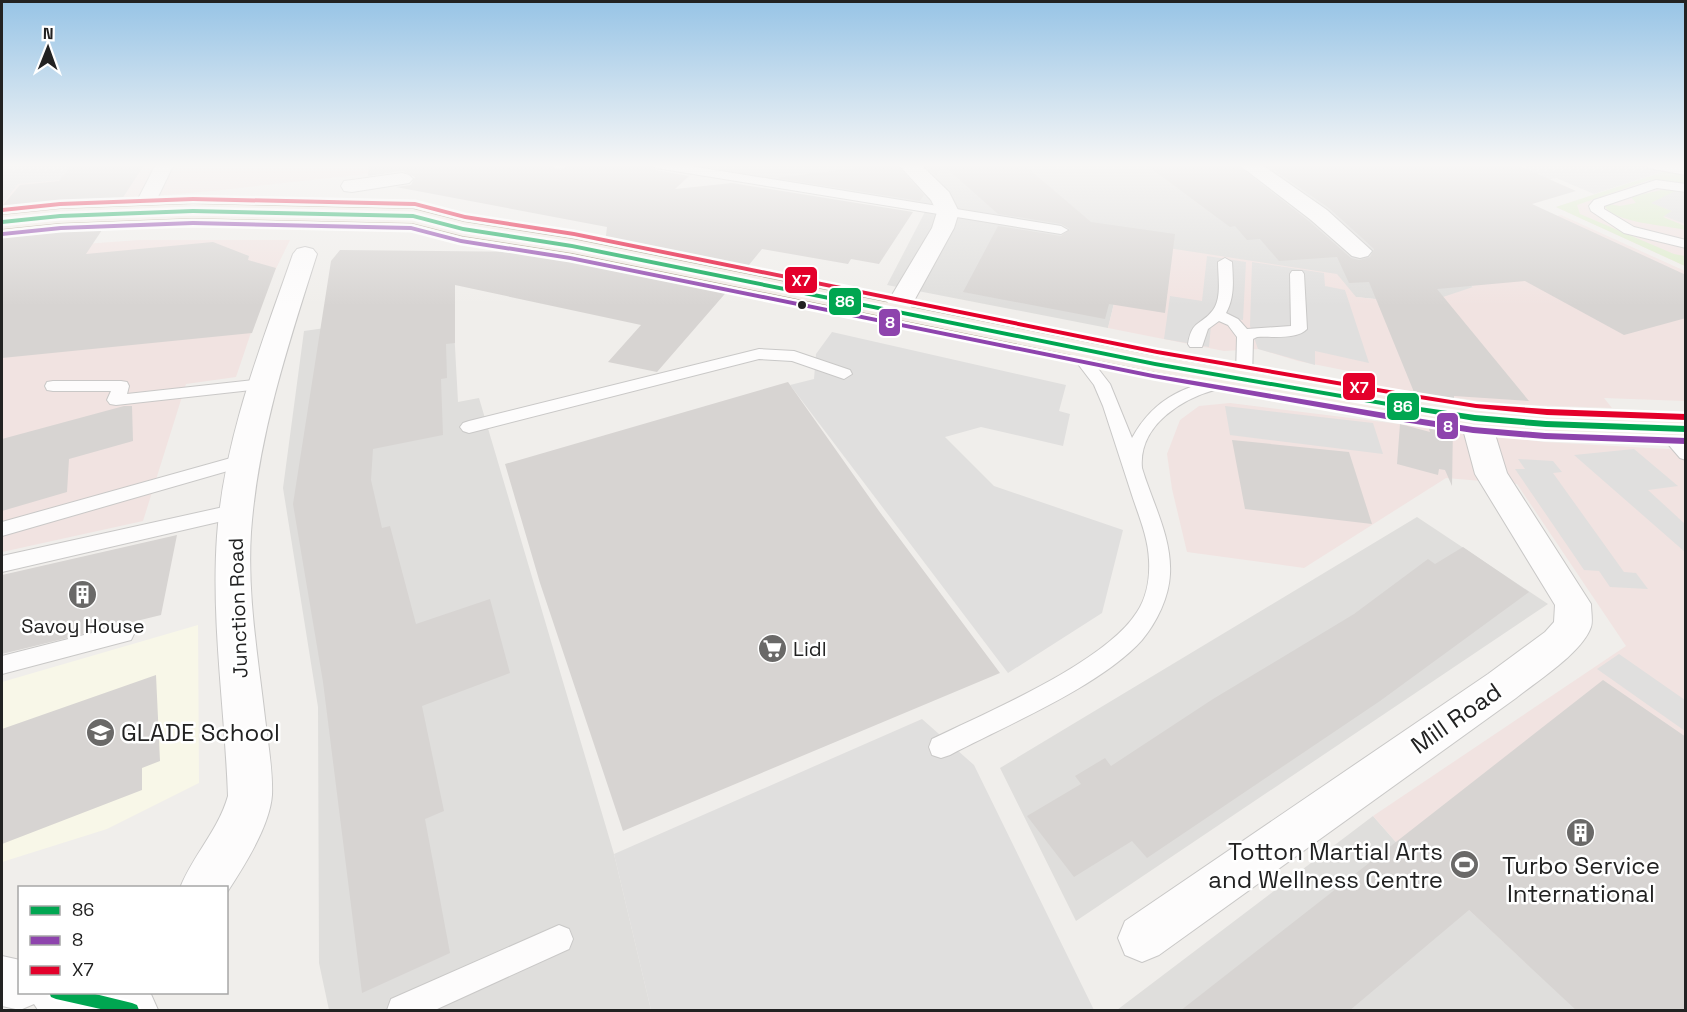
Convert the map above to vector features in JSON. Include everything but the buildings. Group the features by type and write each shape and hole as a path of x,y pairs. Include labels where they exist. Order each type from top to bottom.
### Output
{"main road":[{"path":"2,222 142,212 263,211"},
{"path":"304,211 413,216 463,229 572,246 1241,380 1475,418 1612,428 1675,429"},
{"path":"2,240 209,228 463,229"}],"street":[{"path":"1314,211 1360,251"},
{"path":"896,310 943,228 948,212"},
{"name":"Junction Road","path":"204,886 231,849 244,820 250,796 234,579 237,511 245,460 263,384 305,254"},
{"name":"Mill Road","path":"1142,938 1502,686 1558,644 1573,626 1573,604 1491,474 1475,418"},
{"path":"2,981 18,985"},
{"path":"61,994 126,1003"}],"lane":[{"path":"943,211 1061,230"},
{"path":"1598,211 1629,230 1686,244"},
{"path":"1609,219 1686,232"},
{"path":"1196,344 1201,325 1217,314 1223,302 1225,262"},
{"path":"1245,337 1254,332 1299,329 1297,273"},
{"path":"1132,465 1135,450 1146,425 1170,401 1199,388 1241,380 1245,337 1233,322 1217,314"},
{"path":"941,747 1093,666 1128,639 1146,619 1157,593 1160,568 1158,543 1112,406 1102,384 1073,347"},
{"path":"469,427 759,354 794,356 844,374"},
{"path":"52,386 121,386 116,400 263,384"},
{"path":"1675,429 1686,454"},
{"path":"2,529 245,460"},
{"path":"2,564 237,511"},
{"path":"2,665 123,634"},
{"path":"402,1011 559,939"}],"shaded area":[{"path":"925,211 1546,211 1556,216 1426,249 1474,288 1422,304 1356,297 1129,242 1108,328 887,285"},
{"path":"1565,211 1685,211 1685,266"},
{"path":"1672,211 1685,211 1685,224 1664,216"},
{"path":"1561,215 1685,271 1685,401 1604,398 1612,408 1500,404 1381,387 1353,372 1298,361 1259,349 1224,351 1108,328 1129,242 1337,274 1356,297 1422,304 1473,287 1426,248 1461,244"},
{"path":"139,240 290,240 265,291 236,377 186,384 143,521 2,552 2,250"},
{"path":"1207,256 1246,262 1243,320 1212,315 1209,347 1164,339 1170,296 1202,301"},
{"path":"1252,262 1324,273 1325,286 1345,290 1369,363 1315,351 1315,365 1258,349 1250,326"},
{"path":"453,310 458,402 479,398 614,854 651,1010 329,1010 319,963 318,707 283,488 304,331"},
{"path":"832,332 1066,385 1059,411 1070,414 1063,446 981,427 945,437 994,486 1123,530 1102,613 1008,673 790,385 814,379 816,354"},
{"path":"1230,403 1544,442 1685,450 1685,1010 1577,1010 1395,841 1373,816 1626,646 1517,484 1446,478 1304,568 1187,552 1172,489 1167,454 1180,420 1199,406"},
{"path":"1225,406 1373,423 1383,454 1230,435"},
{"path":"1634,449 1678,486 1648,490 1685,524 1685,552 1574,455"},
{"path":"1518,459 1553,461 1562,472 1553,473 1624,572 1636,573 1648,589 1610,587 1599,571 1584,570 1515,469 1525,469"},
{"path":"1417,517 1548,604 1076,921 1000,768"},
{"name":"GLADE School","path":"198,625 199,783 107,829 2,862 2,682"},
{"path":"1619,654 1685,700 1685,731 1597,669"},
{"path":"922,719 974,765 1094,1010 651,1010 614,854"},
{"path":"1373,816 1395,841 1577,1010 1117,1010"}],"green space":[{"path":"1565,211 1579,211 1580,214 1674,254 1685,256 1685,266"},
{"path":"1672,211 1663,217 1685,226 1685,230 1642,223 1611,212"}],"transit line":[{"name":"86","path":"2,222 60,216 187,211"},
{"name":"86","path":"203,211 413,216 463,229 572,246 1155,364 1399,406 1475,418 1546,424 1686,429"},
{"name":"X7","path":"443,211 465,217 574,234 1157,352 1401,394 1476,406 1547,412 1686,417"},
{"name":"8","path":"3,234 61,228 193,223 411,228 461,241 570,258 1153,376 1397,418 1473,430 1545,436 1686,441"},
{"name":"86","path":"64,994 132,1010"}],"place":[{"name":"Savoy House","path":"83,595"},
{"name":"Lidl","path":"772,649"},
{"name":"GLADE School","path":"100,732"},
{"name":"Turbo Service International","path":"1581,832"},
{"name":"Totton Martial Arts and Wellness Centre","path":"1464,865"}]}
